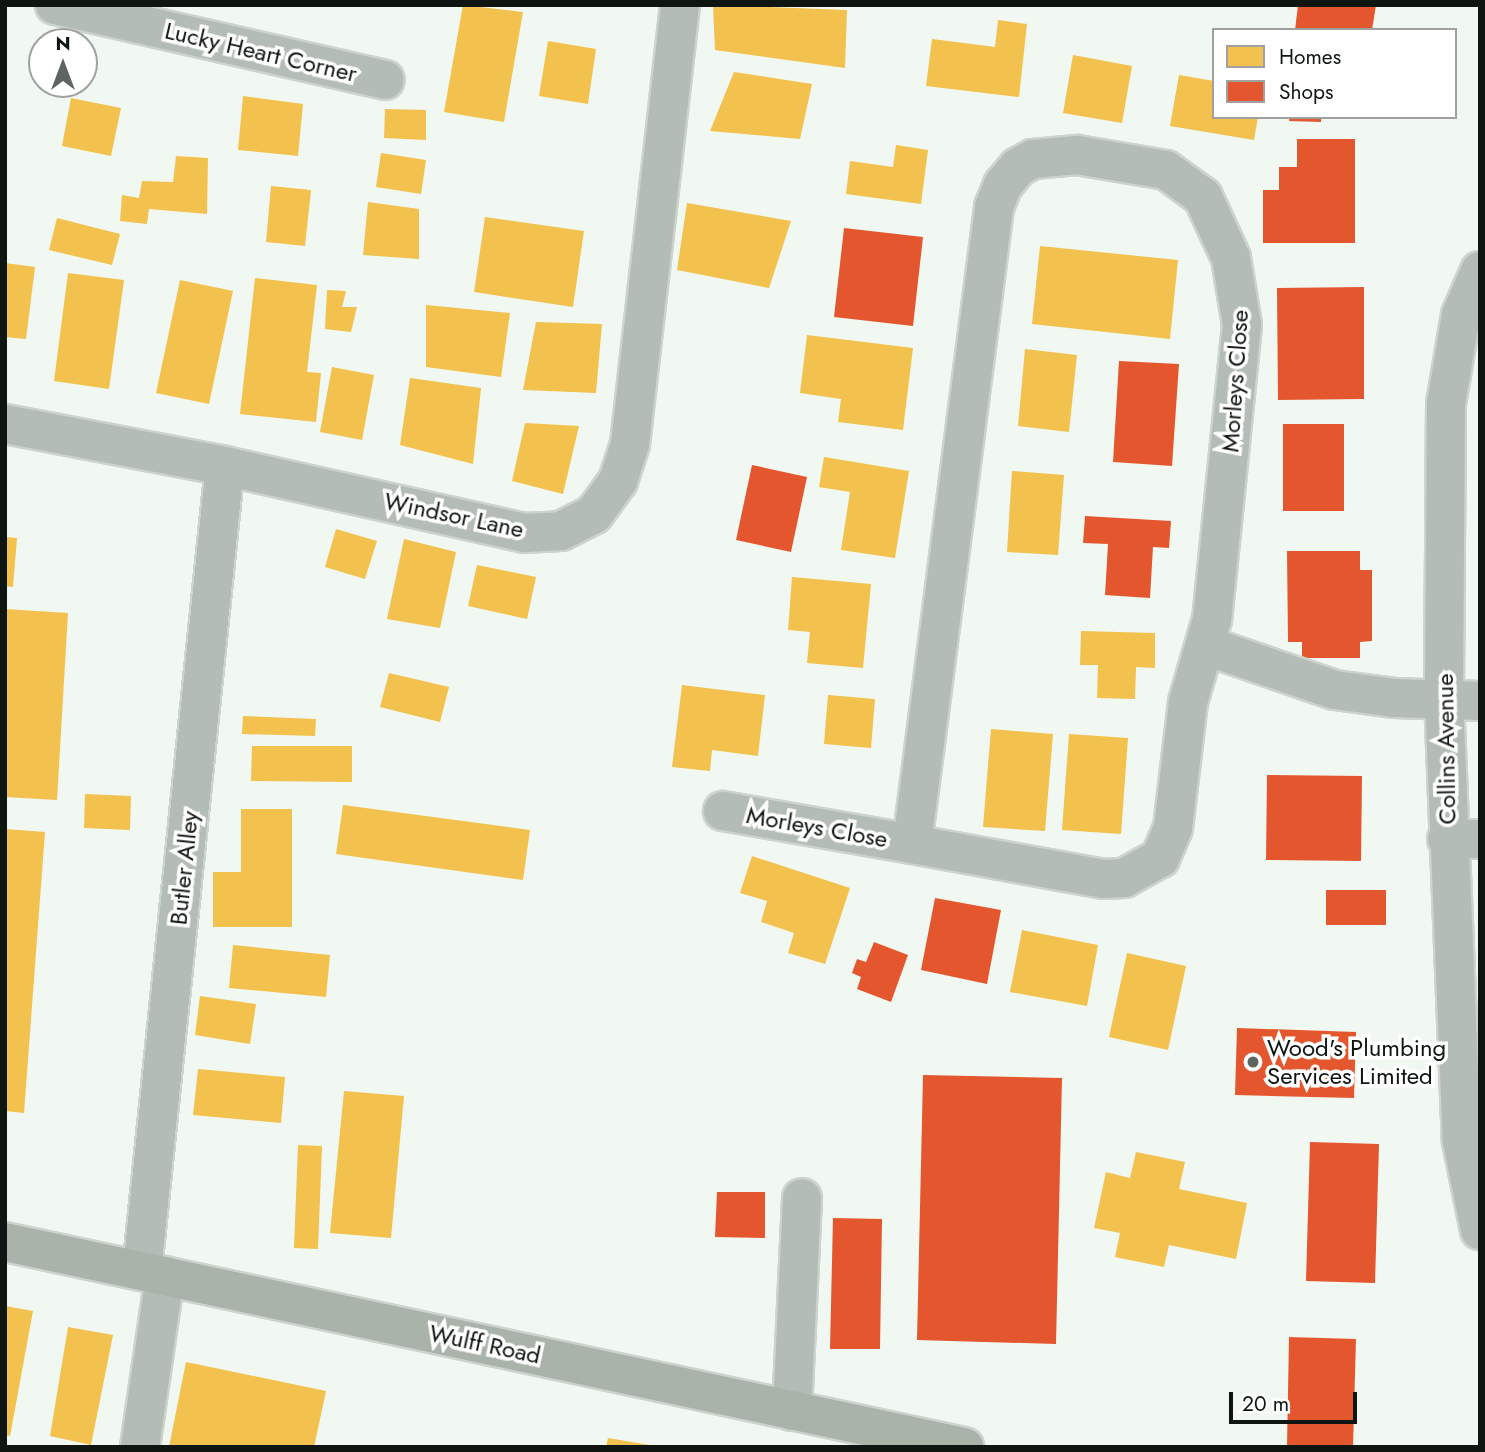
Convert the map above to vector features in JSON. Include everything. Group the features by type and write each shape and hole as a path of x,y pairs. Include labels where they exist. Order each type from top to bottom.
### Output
{"main road":[{"name":"Wulff Road","path":"5,1242 792,1410 868,1437 964,1447"}],"street":[{"name":"Lucky Heart Corner","path":"55,5 386,80"},
{"name":"Windsor Lane","path":"5,424 225,466 525,533 561,531 594,514 618,481 630,444 680,5"},
{"name":"Morleys Close","path":"723,811 1104,879 1143,871 1166,849 1173,828 1188,702 1207,646 1242,325 1240,293 1223,233 1203,197 1166,170 1076,155 1033,159 1018,167 1003,185 989,230 912,844"},
{"name":"Collins Avenue","path":"1480,271 1461,315 1446,404 1462,700 1462,1141 1480,1230"},
{"name":"Butler Alley","path":"140,1447 225,466"},
{"path":"1207,646 1335,690 1395,698 1462,700"},
{"path":"792,1410 802,1198"}],"building: Homes":[{"path":"463,5 523,12 504,122 444,112"},
{"path":"713,5 847,10 845,68 715,50"},
{"path":"998,20 1027,24 1019,97 926,86 932,39 995,47"},
{"path":"548,41 596,49 588,104 539,96"},
{"path":"1073,55 1132,66 1122,123 1063,113"},
{"path":"734,72 812,84 800,139 710,131"},
{"path":"1179,75 1212,81 1212,119 1258,119 1254,140 1170,126"},
{"path":"243,96 303,104 298,156 238,150"},
{"path":"71,98 121,108 111,156 62,146"},
{"path":"385,109 426,110 426,140 384,138"},
{"path":"896,145 928,150 921,204 846,194 850,161 893,167"},
{"path":"381,153 426,160 421,194 376,187"},
{"path":"176,156 208,158 207,214 149,209 147,224 120,221 122,195 139,198 142,181 173,182"},
{"path":"271,186 311,190 305,246 266,242"},
{"path":"368,202 419,209 419,259 363,255"},
{"path":"687,203 791,221 769,288 677,270"},
{"path":"485,217 584,231 573,307 474,292"},
{"path":"57,218 120,234 112,265 49,250"},
{"path":"1040,246 1178,260 1170,339 1032,324"},
{"path":"5,263 35,267 26,339 5,337"},
{"path":"68,273 124,280 109,389 54,381"},
{"path":"255,278 317,285 307,372 321,373 316,422 240,414"},
{"path":"180,280 233,291 209,404 156,393"},
{"path":"327,290 346,291 342,307 357,307 351,332 325,329"},
{"path":"426,305 510,313 501,377 426,367"},
{"path":"536,322 602,324 596,393 523,390"},
{"path":"807,335 913,348 903,430 838,422 841,399 800,393"},
{"path":"1025,349 1077,355 1069,432 1018,426"},
{"path":"332,367 374,375 362,440 320,432"},
{"path":"410,378 481,388 473,464 400,445"},
{"path":"525,423 579,426 563,494 512,481"},
{"path":"824,457 909,471 895,558 841,550 850,492 819,487"},
{"path":"1012,471 1064,475 1058,555 1007,552"},
{"path":"336,529 377,541 365,579 325,567"},
{"path":"5,537 17,538 13,587 5,586"},
{"path":"404,539 456,552 440,628 387,619"},
{"path":"477,565 536,577 527,619 468,606"},
{"path":"792,577 871,584 863,668 807,663 810,632 788,630"},
{"path":"5,609 68,613 57,800 5,797"},
{"path":"1081,631 1155,633 1155,668 1136,667 1135,699 1097,698 1098,665 1080,665"},
{"path":"389,673 449,687 440,722 380,707"},
{"path":"682,685 765,695 758,756 712,750 710,771 672,767"},
{"path":"828,695 875,699 871,748 824,744"},
{"path":"243,716 316,719 315,736 242,734"},
{"path":"991,729 1053,734 1045,831 983,827"},
{"path":"1069,734 1128,738 1121,834 1062,830"},
{"path":"252,746 352,746 352,782 251,781"},
{"path":"85,794 131,796 130,830 84,828"},
{"path":"343,805 530,830 523,880 336,854"},
{"path":"241,809 292,809 292,927 213,927 213,872 241,872"},
{"path":"5,829 45,832 24,1113 5,1111"},
{"path":"752,856 850,888 825,964 788,953 794,933 761,922 767,901 740,893"},
{"path":"1022,930 1098,945 1087,1006 1010,992"},
{"path":"233,945 330,955 326,997 229,988"},
{"path":"1127,953 1186,966 1168,1050 1109,1037"},
{"path":"200,996 256,1004 250,1044 195,1035"},
{"path":"198,1069 285,1077 281,1123 193,1115"},
{"path":"344,1091 404,1096 391,1238 330,1233"},
{"path":"298,1145 322,1146 318,1249 294,1248"},
{"path":"1136,1152 1185,1162 1179,1189 1247,1203 1236,1259 1169,1245 1164,1267 1115,1257 1120,1233 1094,1228 1106,1172 1130,1178"},
{"path":"5,1306 33,1311 10,1436 5,1435"},
{"path":"68,1327 113,1335 91,1445 50,1436"},
{"path":"186,1362 326,1391 314,1447 169,1447"},
{"path":"608,1438 650,1445 650,1447 606,1447"}],"building: Shops":[{"path":"1298,5 1376,5 1372,28 1295,28"},
{"path":"1289,119 1321,119 1321,122"},
{"path":"1297,139 1355,139 1355,243 1263,243 1263,190 1279,190 1279,167 1297,167"},
{"path":"844,228 923,237 913,326 834,317"},
{"path":"1364,287 1364,399 1278,400 1277,288"},
{"path":"1119,361 1179,364 1172,466 1113,462"},
{"path":"1283,424 1344,424 1344,511 1283,511"},
{"path":"752,465 807,477 791,552 736,540"},
{"path":"1085,516 1171,521 1169,548 1153,547 1150,598 1105,595 1108,544 1083,543"},
{"path":"1287,551 1360,551 1360,570 1372,570 1372,641 1360,642 1360,658 1302,658 1302,642 1288,642"},
{"path":"1267,775 1362,776 1361,861 1266,860"},
{"path":"1326,890 1386,890 1386,925 1326,925"},
{"path":"935,898 1001,910 987,984 921,970"},
{"path":"874,942 908,955 891,1002 857,989 861,977 852,973 857,959 866,962"},
{"path":"1237,1028 1356,1032 1354,1098 1235,1095"},
{"path":"923,1075 1062,1078 1056,1344 917,1340"},
{"path":"1310,1142 1379,1144 1375,1283 1306,1281"},
{"path":"717,1192 765,1192 765,1238 715,1237"},
{"path":"833,1218 882,1219 880,1349 830,1349"},
{"path":"1289,1337 1356,1339 1353,1447 1287,1447"}],"place":[{"name":"Wood's Plumbing Services Limited","path":"1253,1062"}]}
